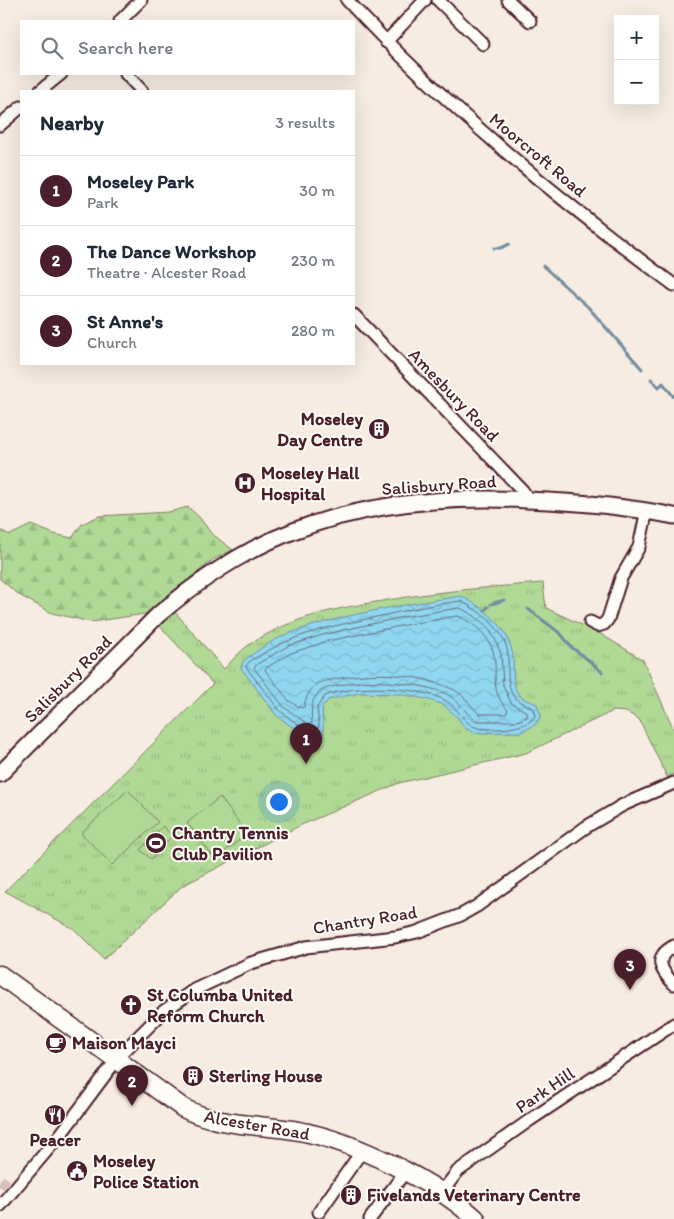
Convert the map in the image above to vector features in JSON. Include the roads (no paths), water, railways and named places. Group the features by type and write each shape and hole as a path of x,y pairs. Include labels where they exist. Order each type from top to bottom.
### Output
{"highway":[{"name":"Alcester Road","path":"0,975 168,1098 195,1114 233,1124 271,1126 324,1136 362,1151 442,1192 476,1219"}],"main road":[{"name":"Salisbury Road","path":"0,774 158,615 183,594 244,554 296,530 384,506 460,499 570,501 647,510 674,516"}],"street":[{"path":"121,20 141,0"},
{"name":"Moorcroft Road","path":"348,0 386,42 471,121 549,188 625,249 674,285"},
{"path":"386,42 425,0"},
{"path":"438,0 483,44"},
{"path":"508,0 530,21"},
{"path":"41,90 60,75"},
{"path":"127,75 141,90"},
{"path":"0,125 20,108"},
{"name":"Amesbury Road","path":"355,316 522,490 529,500"},
{"path":"590,622 598,626 604,624 608,619 621,578 639,547 647,510"},
{"name":"Chantry Road","path":"0,1206 10,1188 61,1134 115,1060 164,1011 194,990 251,963 279,954 306,948 395,937 417,932 460,915 477,906 586,827 623,805 674,782"},
{"path":"674,946 662,956 660,963 662,970 674,984"},
{"name":"Park Hill","path":"442,1192 458,1171 530,1120 674,1024"},
{"path":"319,1212 362,1151"},
{"path":"370,1219 405,1172"}],"water":[{"path":"461,596 486,612 505,633 512,651 514,680 517,691 521,697 537,704 541,716 535,725 521,732 476,733 466,729 444,705 426,699 399,694 359,693 328,700 322,708 324,740 319,733 314,737 319,744 299,744 299,732 276,715 241,668 243,661 274,640 306,628 372,611"}],"waterway":[{"path":"494,248 501,248 509,244"},
{"path":"543,266 589,308 642,369"},
{"path":"651,379 659,387 663,383 674,397"},
{"path":"491,604 504,600"},
{"path":"485,610 488,607"},
{"path":"528,609 561,634 571,647 602,672"}],"tunnel":[{"path":"0,1180 7,1185"}],"place":[{"name":"Moseley Day Centre","path":"379,429"},
{"name":"Moseley Hall Hospital","path":"245,483"},
{"name":"Moseley Park","path":"306,764"},
{"name":"Chantry Tennis Club Pavilion","path":"156,843"},
{"name":"St Anne's","path":"630,990"},
{"name":"St Columba United Reform Church","path":"131,1005"},
{"name":"Maison Mayci","path":"56,1043"},
{"name":"Sterling House","path":"193,1076"},
{"name":"The Dance Workshop","path":"132,1106"},
{"name":"Peacer","path":"55,1115"},
{"name":"Moseley Police Station","path":"77,1171"},
{"name":"Fivelands Veterinary Centre","path":"351,1195"}]}
